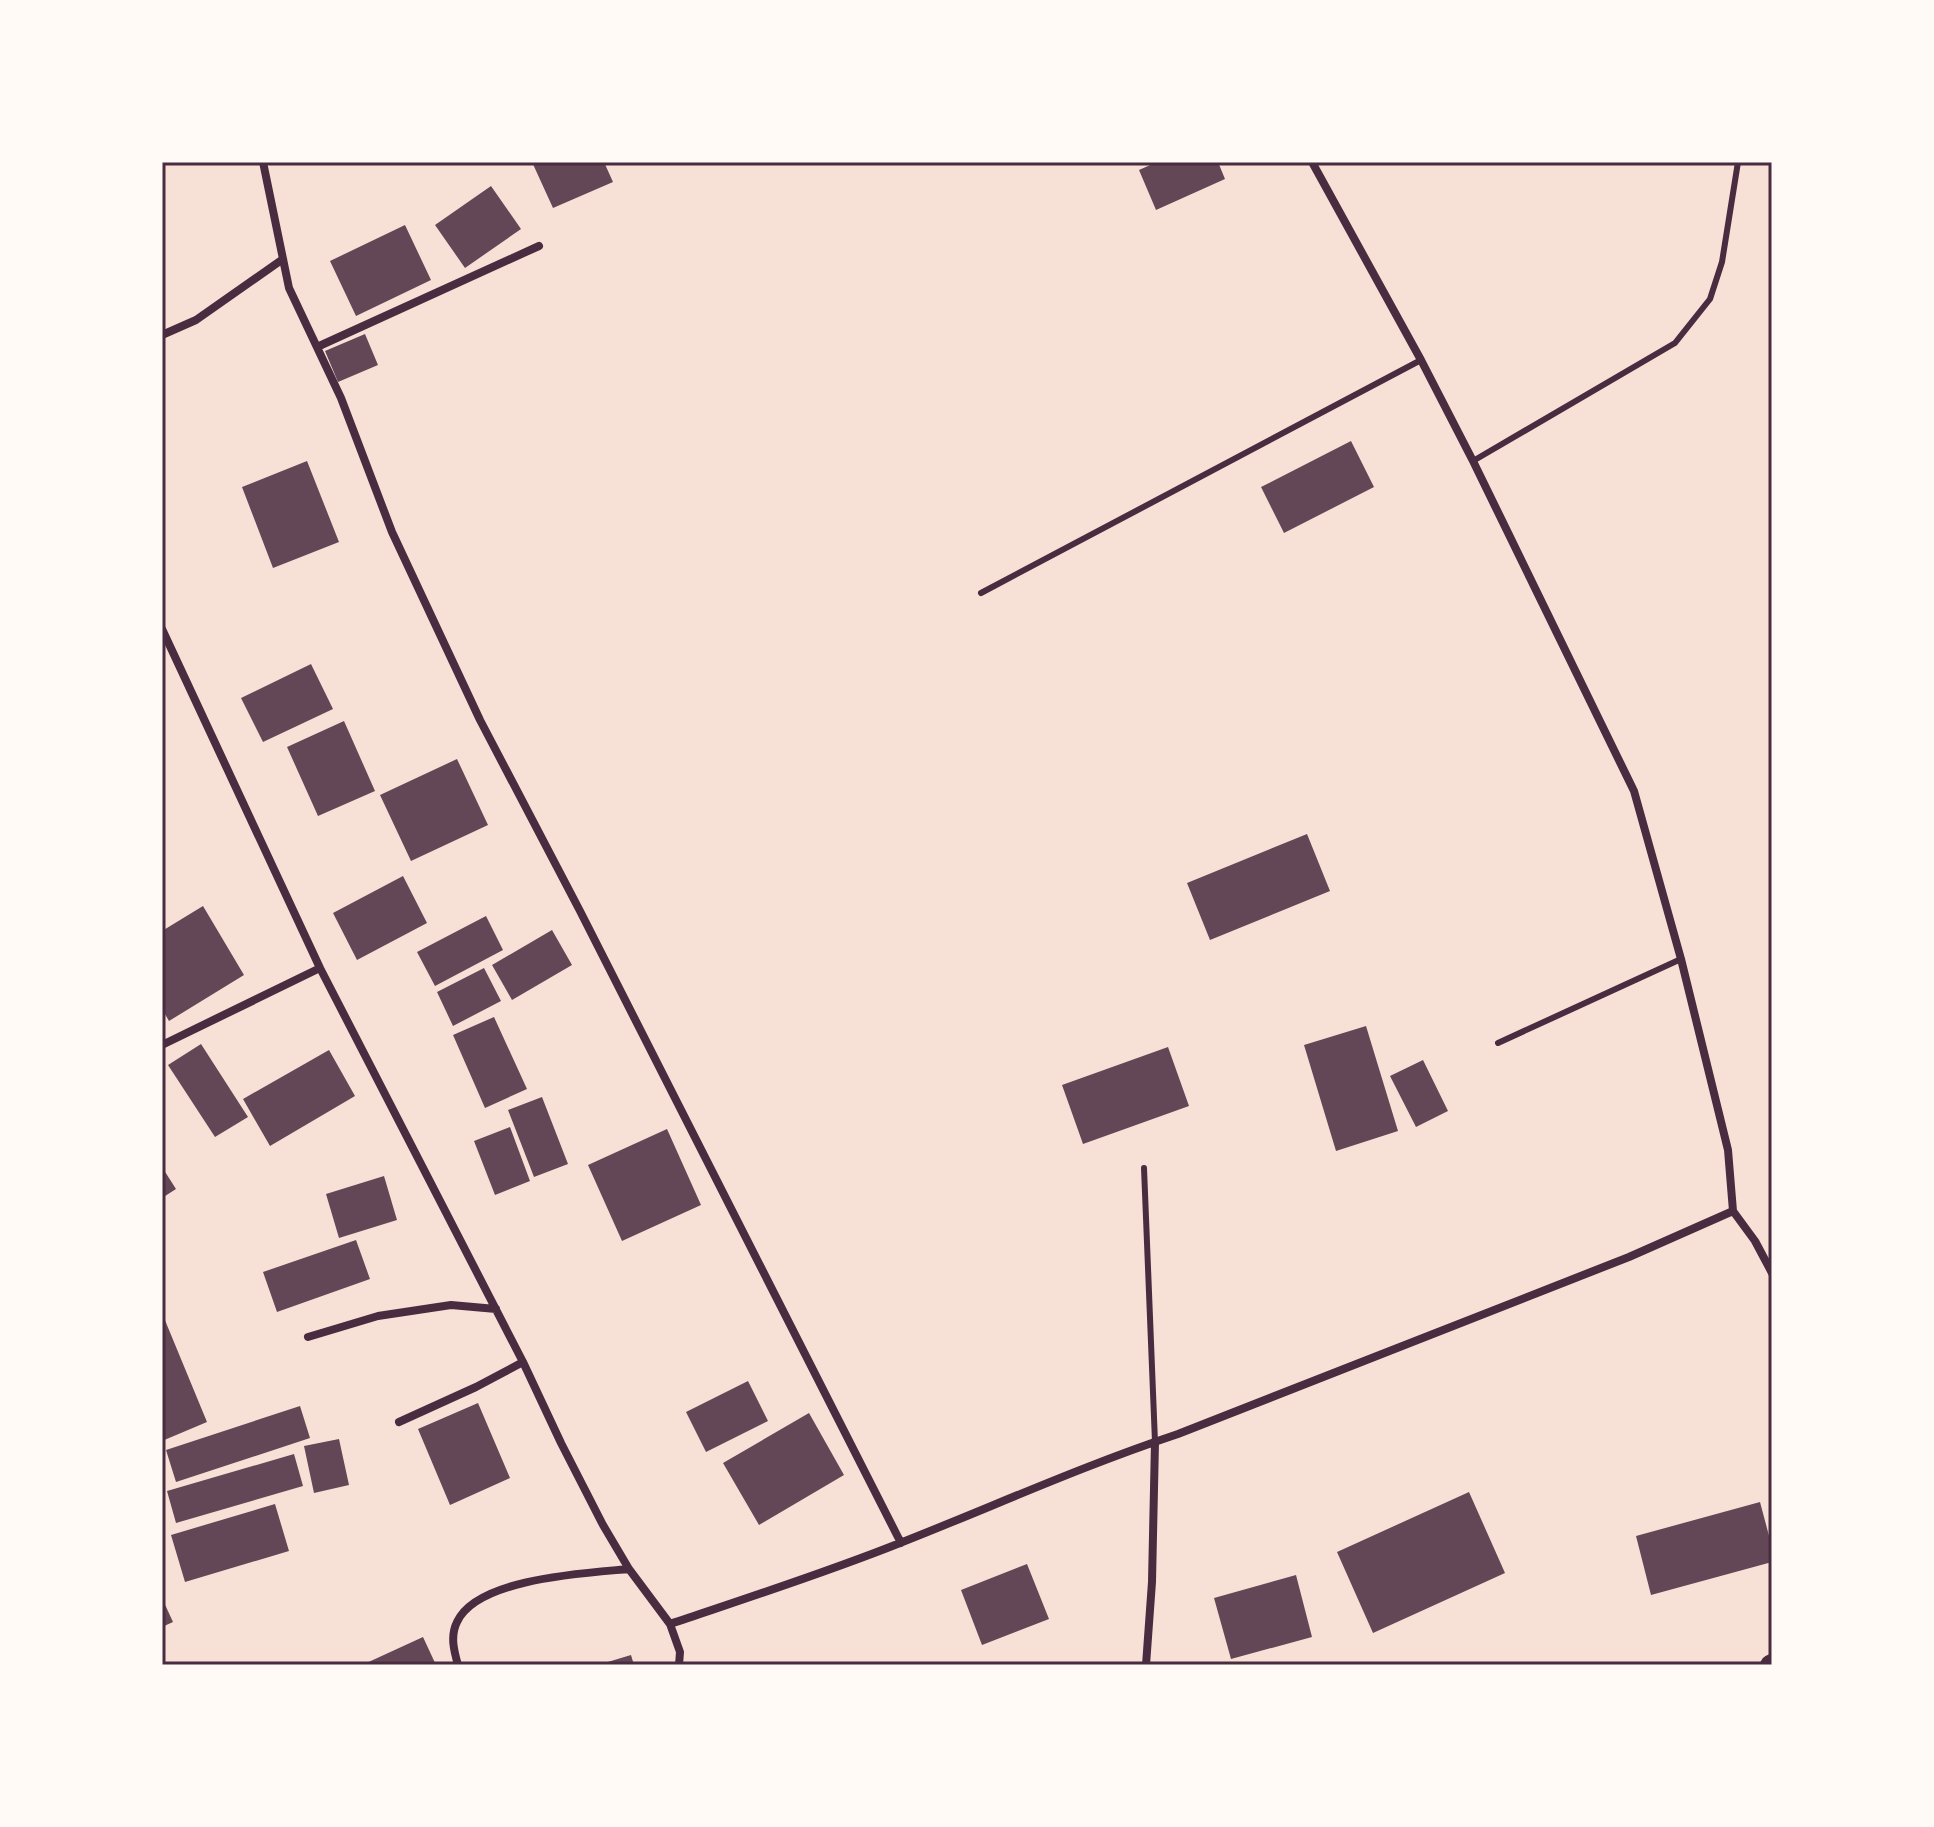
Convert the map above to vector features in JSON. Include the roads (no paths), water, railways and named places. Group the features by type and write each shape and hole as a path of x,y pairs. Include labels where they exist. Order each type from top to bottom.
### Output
{"street":[{"path":"263,162 289,288 341,398 392,532 480,720 901,1543"},
{"path":"1312,162 1473,461 1634,791 1681,959 1728,1150 1733,1211 1755,1241 1772,1273"},
{"path":"317,347 539,246"},
{"path":"162,335 196,320 283,259"},
{"path":"162,629 320,968 523,1362 561,1443 629,1569 670,1624 680,1652 679,1665"},
{"path":"162,1045 320,968"},
{"path":"670,1624 901,1543 1120,1452 1155,1442 1629,1257 1733,1211"},
{"path":"308,1337 378,1316 451,1305 496,1309"},
{"path":"399,1422 523,1362"},
{"path":"1146,1665 1152,1582 1155,1442"},
{"path":"458,1665 453,1648 455,1624 462,1613 479,1599 551,1578 629,1569"}],"lane":[{"path":"1473,461 1675,343 1710,299 1722,262 1738,162"},
{"path":"981,593 1421,360"},
{"path":"1498,1043 1681,959"},
{"path":"1144,1168 1155,1442"}]}
